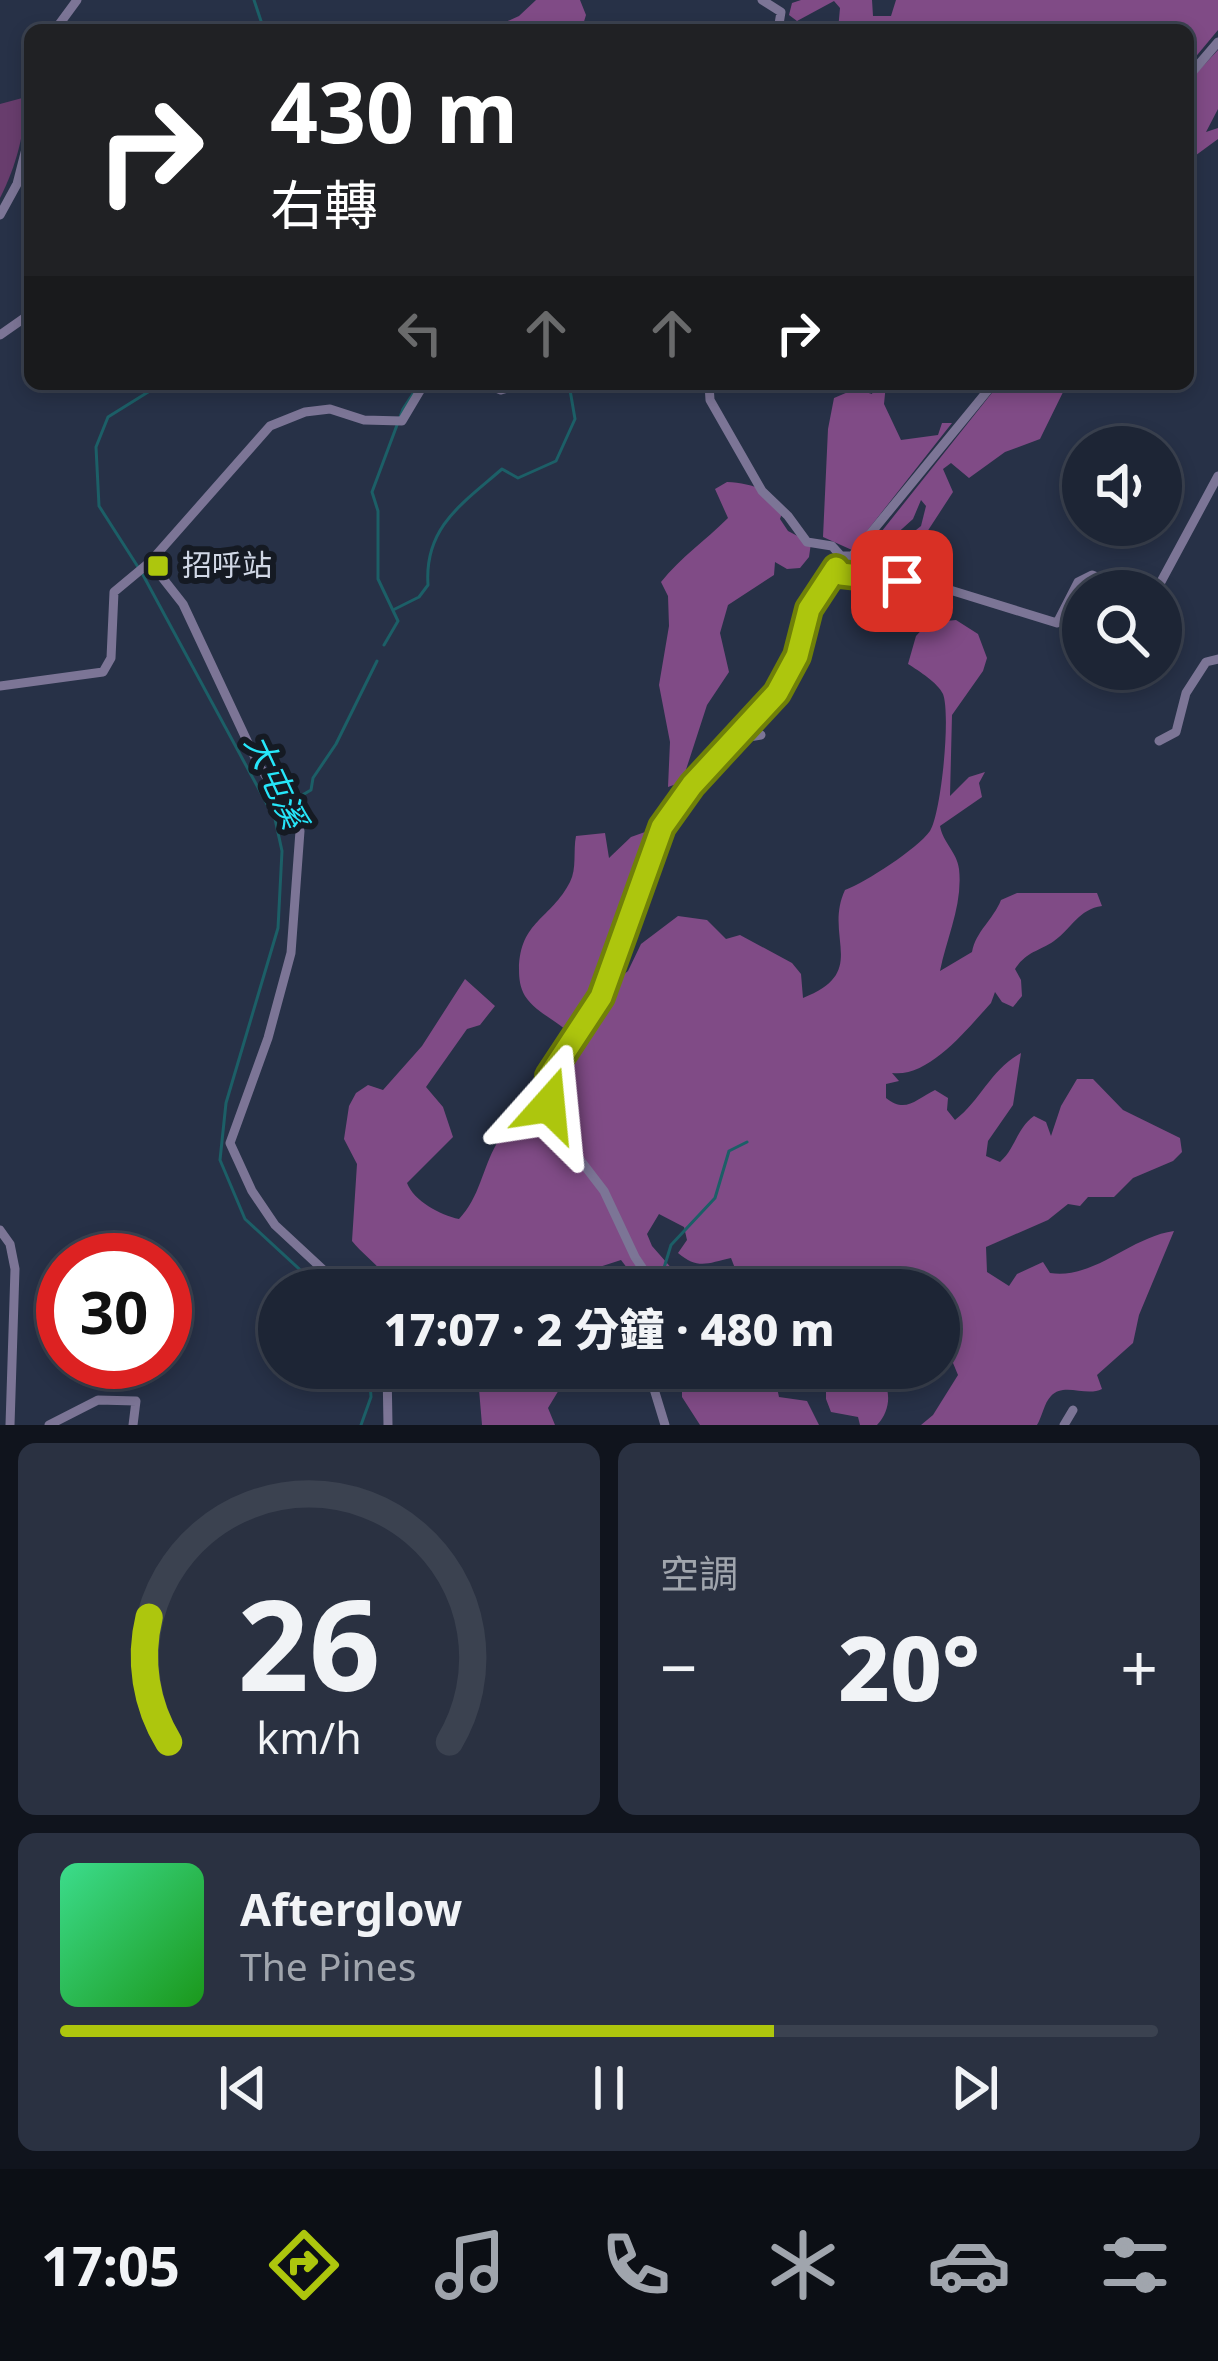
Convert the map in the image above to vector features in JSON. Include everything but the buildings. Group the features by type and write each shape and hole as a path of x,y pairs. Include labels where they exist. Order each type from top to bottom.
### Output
{"street":[{"path":"762,0 781,12 779,24"},
{"path":"1194,70 1218,43"},
{"path":"0,215 24,155"},
{"path":"0,686 103,672 111,658 114,592 148,564 270,426 305,412 330,409 364,420 397,421 410,413 421,390"},
{"path":"709,390 710,400 762,491 807,542 832,547 841,556 852,556 988,390"},
{"path":"1167,570 1218,476"},
{"path":"643,1269 604,1191 562,1135 549,1105 549,1076 601,997 662,827 731,740 777,693 792,670 809,609 841,556"},
{"path":"148,564 183,604 257,762 300,832 291,953 268,1038 230,1143 252,1191 275,1225 322,1269"},
{"path":"836,568 851,577 950,590 1057,622 1062,613"},
{"path":"1160,741 1176,732 1186,693 1206,662 1218,659"},
{"path":"731,740 761,735"},
{"path":"0,1230 10,1244 15,1269 10,1425"},
{"path":"387,1389 388,1425"},
{"path":"654,1389 665,1425"},
{"path":"49,1425 98,1400 136,1401 133,1425"},
{"path":"1064,1425 1072,1410"}],"shaded area":[{"path":"536,0 580,0 586,15 583,24 501,24"},
{"path":"801,0 872,0 873,16 891,16 896,0 1218,0 1218,30 1194,59 1194,24 839,24 840,8 834,1 797,21 789,15 792,3"},
{"path":"1218,50 1218,109 1206,132 1218,128 1218,139 1194,157 1194,76"},
{"path":"24,98 19,149 0,198 0,104"},
{"path":"853,390 872,394 885,390 884,404 901,440 938,435 942,423 952,423 852,550 823,537 828,429 834,398"},
{"path":"994,390 1064,390 1040,439 1005,452 969,478 951,463 943,469 953,492 927,532 901,547 921,526 926,506 921,500 913,519 893,537 881,560 861,570 845,563 866,551"},
{"path":"727,482 758,488 778,501 784,507 780,519 788,531 811,543 809,557 800,568 787,569 775,562 774,575 728,605 720,633 729,672 707,705 682,782 668,787 670,742 659,685 669,626 668,596 661,582 728,518 715,489"},
{"path":"956,620 978,634 987,658 952,715 950,796 969,777 985,772 979,783 982,797 940,826 958,863 960,882 940,971 972,952 1001,900 1017,893 1097,893 1102,906 1081,915 1054,941 1019,963 1015,969 1022,996 1013,1007 995,992 991,1003 946,1050 920,1068 892,1073 899,1081 886,1084 886,1098 905,1105 935,1090 948,1098 947,1110 955,1120 1002,1067 1021,1053 1013,1105 988,1141 986,1156 1000,1162 1034,1116 1046,1122 1051,1136 1077,1079 1093,1079 1123,1110 1180,1138 1182,1152 1173,1161 1133,1178 1114,1197 1088,1197 1080,1206 1068,1204 1048,1220 986,1247 987,1272 1009,1286 1017,1274 1043,1262 1050,1273 1082,1270 1174,1231 1139,1315 1133,1343 1097,1375 1102,1389 1056,1392 1037,1425 921,1425 949,1389 960,1389 960,1269 735,1269 731,1258 691,1262 678,1253 687,1240 684,1227 659,1214 647,1234 672,1269 628,1269 621,1260 593,1269 379,1269 352,1241 357,1164 344,1139 349,1106 368,1085 383,1090 422,1046 465,979 495,1006 480,1025 467,1029 426,1087 443,1107 453,1137 407,1183 428,1206 459,1219 472,1202 497,1143 540,1095 571,1047 573,1039 568,1033 525,996 519,969 525,940 570,882 576,836 605,833 609,858 631,837 645,832 638,894 596,997 628,971 641,944 678,916 707,920 726,939 740,935 792,963 801,974 803,998 835,977 845,890 903,855 930,831 934,821 944,764 945,705 937,686 908,664 916,636 928,623"},
{"path":"479,1389 560,1389 548,1408 555,1425 482,1425"},
{"path":"682,1389 777,1389 779,1397 807,1401 819,1425 700,1425"},
{"path":"826,1389 886,1389 888,1396 877,1425 860,1425 858,1417 831,1412"}],"waterway":[{"name":"大屯溪","path":"254,0 262,24"},
{"name":"大屯溪","path":"138,567 99,506 96,447 108,417 151,390"},
{"path":"384,645 398,621 378,579 378,511 372,492 403,409 415,390"},
{"path":"395,609 419,597 428,585 428,565 439,532 473,493 502,469 518,478 556,461 575,419 570,390"},
{"name":"大屯溪","path":"143,575 275,819 282,851 278,928 226,1103 220,1160 245,1219 299,1269"},
{"path":"292,801 311,790 313,778 336,744 377,661"},
{"path":"664,1269 671,1245 715,1198 729,1151 747,1142"},
{"name":"大屯溪","path":"361,1425 370,1389"}],"place":[{"name":"招呼站","path":"158,566"}],"route":[{"path":"549,1105 549,1076 601,997 662,827 692,785 777,693 792,670 809,609 836,568 851,577 902,581"}]}
